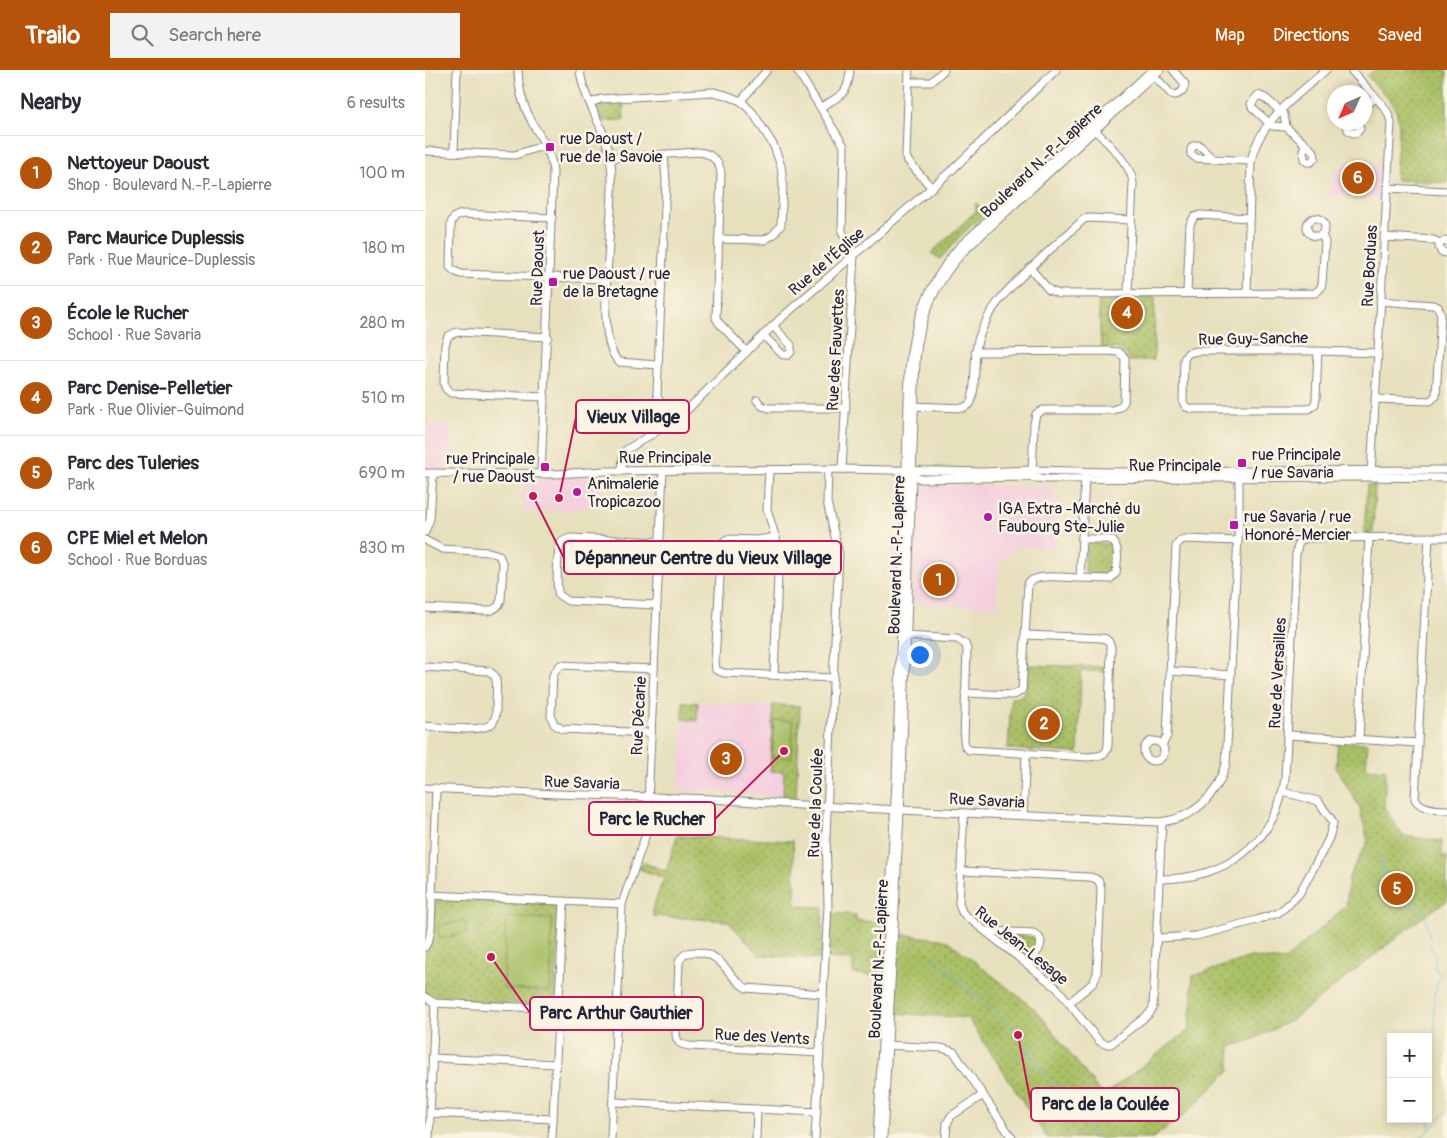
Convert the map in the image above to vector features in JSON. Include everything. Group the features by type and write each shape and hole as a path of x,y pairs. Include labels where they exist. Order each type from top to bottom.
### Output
{"street":[{"path":"454,152 457,70"},
{"name":"Rue Daoust","path":"518,70 523,103 532,123 545,144 553,168 548,337 541,474"},
{"path":"580,70 583,89 603,131 610,158 611,183 605,326 615,358 619,362 624,364 658,365"},
{"path":"741,101 767,70"},
{"name":"Rue des Fauvettes","path":"797,70 845,148 841,231 852,246 853,255 842,470"},
{"path":"821,107 846,90 849,85 850,70"},
{"path":"909,70 906,156 908,161 931,187"},
{"path":"909,82 929,82 944,70"},
{"name":"Rue de l'Église","path":"622,471 623,455 626,450 685,412 773,326 952,170 1056,70"},
{"path":"1154,72 1171,94 1178,95 1183,91 1185,84 1173,70"},
{"path":"1247,292 1251,161 1256,144 1269,123 1326,70"},
{"name":"Rue Borduas","path":"1351,70 1385,106 1390,120 1371,474"},
{"name":"Boulevard N.-P.-Lapierre","path":"883,1138 885,1045 897,810 910,473 911,406 920,333 931,300 947,272 973,241 1154,72"},
{"path":"590,104 601,99 709,91 721,93 741,101 756,116 780,161 783,184 781,221 776,233 767,239 719,239"},
{"path":"1286,127 1285,115 1281,111 1263,96 1258,95 1254,98 1251,102 1252,106 1273,127 1286,127 1305,144"},
{"path":"1372,101 1376,97"},
{"path":"1093,128 1128,166 1131,172 1133,183 1128,293"},
{"path":"425,151 515,155 545,144"},
{"path":"610,158 703,152 710,155 718,163 721,174 716,318 719,324 747,352"},
{"path":"664,154 665,188 657,396 672,422"},
{"path":"1212,157 1251,161"},
{"path":"1387,188 1447,191"},
{"path":"552,218 457,215 451,221 449,262 452,270 461,274 607,279"},
{"path":"1187,293 1190,224 1194,217 1199,215 1249,218"},
{"path":"911,406 963,408 970,404 973,395 975,352 983,327 993,307 1006,291 1085,219 1131,220"},
{"path":"1030,268 1049,290 1055,293 1311,293 1317,292 1322,284 1325,246 1322,234"},
{"path":"1384,237 1443,242 1439,247 1440,251 1447,253"},
{"path":"1375,399 1428,402 1433,400 1437,394 1441,314 1436,306 1380,301"},
{"path":"763,336 783,355 791,352 791,345 773,326"},
{"path":"545,397 451,393 446,389 444,381 445,345 449,336 457,332 548,337"},
{"path":"975,352 1109,351 1119,352 1125,358 1124,402 1120,408 1110,410 1043,410 1036,414 1033,474"},
{"name":"Rue Guy-Sanche","path":"1318,351 1316,398 1315,404 1311,408 1300,410 1192,409 1187,408 1183,402 1184,361 1186,356 1197,351 1318,351 1377,353"},
{"path":"757,400 762,406 769,408 846,408"},
{"name":"Rue Principale","path":"429,473 541,474 663,470 842,470 910,473 983,472 1085,475 1371,474 1447,470"},
{"name":"Rue Décarie","path":"611,1138 622,904 645,838 663,470"},
{"path":"769,470 767,509 779,549 774,675"},
{"name":"Rue de la Coulée","path":"815,1138 827,906 827,807 839,550 827,502 828,470"},
{"path":"425,532 430,519 429,473"},
{"name":"Rue Savaria","path":"425,788 712,799 827,807 1163,822 1182,816 1203,804 1215,791 1223,775 1227,757 1238,541 1239,474"},
{"name":"Rue Principale","path":"1371,474 1447,478"},
{"path":"1080,578 1085,475"},
{"path":"776,536 756,540 727,540 722,543 716,670 724,673 833,678"},
{"path":"657,605 569,601 559,595 557,586 560,546 565,540 571,538 659,542"},
{"path":"1359,739 1369,538"},
{"path":"1429,538 1415,799 1420,805 1447,810"},
{"name":"Rue de Versailles","path":"1160,879 1187,878 1202,875 1235,859 1265,831 1276,810 1283,792 1288,735 1298,544 1302,539 1447,538"},
{"path":"965,693 1011,695 1021,692 1023,686 1027,588 1031,580 1038,577 1109,579 1117,572 1117,547 1113,541 1107,539 1082,539"},
{"path":"1162,744 1167,736 1177,544 1185,539 1238,541"},
{"path":"425,540 442,549 493,552 501,558 503,565 500,602 494,610 425,608"},
{"path":"903,636 957,639 964,642 967,649 964,740 966,748 973,751 1025,754 1095,757 1105,754 1108,748 1111,648 1109,642 1104,638 1025,635"},
{"path":"651,733 559,728 552,722 551,708 553,675 560,665 654,669"},
{"path":"425,667 486,670 493,673 497,681 495,717 489,727 479,729 425,726"},
{"path":"1170,671 1231,675"},
{"path":"1288,735 1417,743"},
{"path":"1023,815 1025,754"},
{"path":"425,946 430,933 436,788"},
{"path":"1158,938 1196,936 1257,920 1277,913 1299,894 1322,852 1333,823 1318,801 1283,792"},
{"name":"Rue Jean-Lesage","path":"964,813 959,904 961,909 966,916 985,932 1057,988 1099,1042 1105,1044 1112,1043 1152,1010 1158,938 1163,822"},
{"path":"961,871 1089,877 1099,880 1101,892 1097,974 1093,983 1069,1003"},
{"path":"431,896 622,904"},
{"path":"552,1138 563,901"},
{"path":"985,932 1033,933 1037,935 1041,939 1041,945 1027,964"},
{"name":"Rue des Vents","path":"819,1053 681,1044 677,1040 676,1035 679,962 688,952 709,954 717,958 740,984 746,988 823,994"},
{"path":"425,997 435,1003 559,1009"},
{"path":"429,1138 435,1003"},
{"path":"885,1045 949,1049 958,1056 1012,1138"},
{"name":"Boulevard N.-P.-Lapierre","path":"877,1138 885,1045"},
{"path":"433,1058 556,1064"},
{"path":"945,1138 946,1125 949,1118 983,1095"},
{"path":"613,1102 817,1112"},
{"path":"756,1138 757,1109"},
{"path":"430,1113 553,1119"}],"shaded area":[{"path":"1352,163 1383,164 1381,198 1329,196 1329,191 1341,165"},
{"path":"425,425 451,425 449,469 425,469"},
{"path":"603,475 602,504 569,510 524,512 525,478 566,478"},
{"path":"922,486 1055,486 1054,548 1017,547 999,564 997,607 912,604 917,495"},
{"path":"683,702 773,706 770,771 784,772 783,799 773,796 718,791 679,792"}],"green space":[{"path":"1374,70 1447,70 1447,183 1396,180 1399,134 1398,117 1389,100 1367,76"},
{"path":"623,101 624,120 603,121 598,110 599,105"},
{"path":"976,203 985,213 961,235 940,259 931,253 976,211"},
{"path":"1098,297 1155,297 1154,360 1129,361 1122,350 1101,348"},
{"path":"1367,485 1375,485 1373,534 1364,534"},
{"path":"1090,543 1111,544 1114,551 1114,560 1110,575 1089,575 1085,572 1086,547"},
{"path":"1028,665 1107,667 1107,672 1081,671 1078,753 1008,749 1011,698 1019,697 1025,691"},
{"path":"683,702 698,703 697,721 683,719"},
{"path":"773,705 800,706 796,799 783,799 784,772 770,771"},
{"path":"774,720 793,721 791,758 772,757"},
{"path":"1338,742 1368,743 1366,768 1386,770 1384,807 1403,836 1442,841 1442,857 1447,856 1447,901 1428,913 1292,1020 1252,1040 1230,1047 1230,1070 1184,1115 1153,1138 1047,1138 968,1018 894,1013 898,934 950,942 1037,1011 1103,1096 1189,1030 1193,976 1251,957 1284,961 1346,906 1349,876 1368,841 1359,806 1336,767"},
{"path":"677,836 793,841 796,906 823,907 821,959 759,955 728,921 653,916 653,907 664,878 639,869 642,862 666,871"},
{"path":"438,900 552,904 558,907 560,912 555,1000 552,1004 434,999 425,993 425,952 428,947 435,904"},
{"path":"831,913 856,915 856,921 882,922 879,976 853,974 853,960 828,958"},
{"path":"506,917 552,919 550,991 504,989"},
{"path":"464,920 467,932 440,939 437,927"},
{"path":"1006,935 1033,937 1038,943 1030,954 1024,957 1005,942 1003,938"}],"waterway":[{"path":"1380,857 1385,874 1393,889 1425,914 1430,938"},
{"path":"1429,1078 1431,1043 1435,1032 1435,996 1441,976 1434,966 1436,959 1430,944"},
{"path":"934,957 1004,1019 1027,1046 1047,1076 1058,1087 1073,1113 1089,1128 1096,1138"},
{"path":"1420,1138 1447,1111"},
{"path":"1429,1123 1430,1128"}],"place":[{"name":"rue Daoust / rue de la Savoie","path":"550,147"},
{"name":"CPE Miel et Melon","path":"1358,178"},
{"name":"rue Daoust / rue de la Bretagne","path":"553,282"},
{"name":"Parc Denise-Pelletier","path":"1127,313"},
{"name":"rue Principale / rue Savaria","path":"1242,463"},
{"name":"rue Principale / rue Daoust","path":"545,467"},
{"name":"Animalerie Tropicazoo","path":"577,492"},
{"name":"Dépanneur Centre du Vieux Village","path":"533,496"},
{"name":"Vieux Village","path":"559,498"},
{"name":"IGA Extra -Marché du Faubourg Ste-Julie","path":"988,517"},
{"name":"rue Savaria / rue Honoré-Mercier","path":"1234,525"},
{"name":"Nettoyeur Daoust","path":"939,580"},
{"name":"Parc Maurice Duplessis","path":"1044,724"},
{"name":"Parc le Rucher","path":"784,751"},
{"name":"École le Rucher","path":"726,759"},
{"name":"Parc des Tuleries","path":"1397,889"},
{"name":"Parc Arthur Gauthier","path":"491,957"},
{"name":"Parc de la Coulée","path":"1018,1035"}]}
